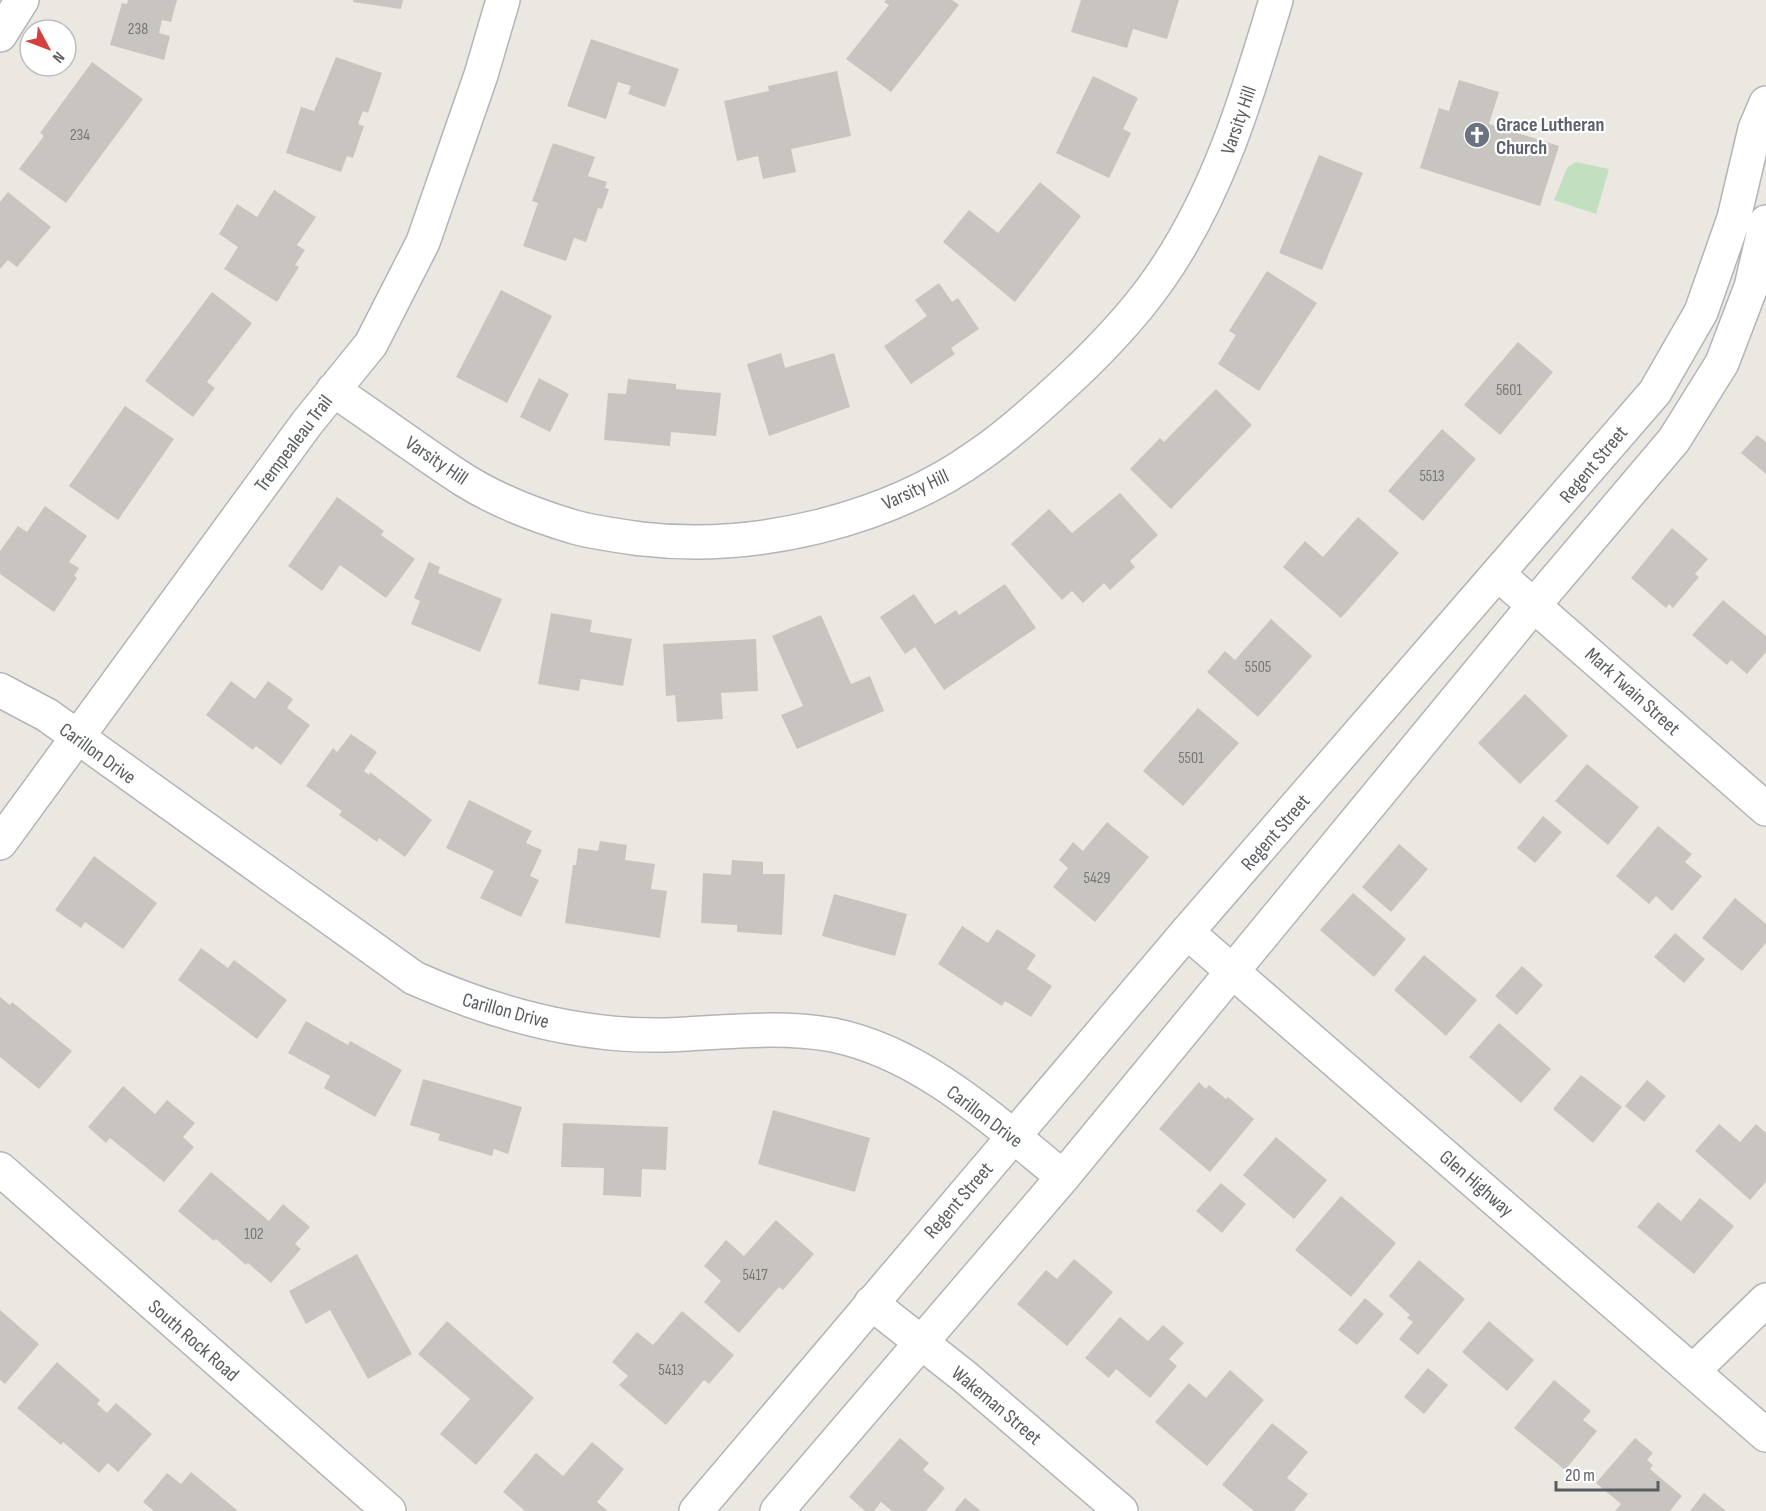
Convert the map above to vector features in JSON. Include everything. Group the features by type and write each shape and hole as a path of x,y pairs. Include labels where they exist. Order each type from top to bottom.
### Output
{"street":[{"path":"0,35 22,0"},
{"name":"Trempealeau Trail","path":"0,843 75,737 333,390 371,344 423,242 481,75 503,0"},
{"name":"Varsity Hill","path":"333,390 466,482 525,509 566,524 621,536 673,543 735,542 793,533 847,519 920,490 978,457 1026,419 1083,368 1159,279 1213,186 1233,135 1276,0"},
{"name":"Regent Street","path":"696,1511 1187,932 1499,575 1655,392 1701,312 1734,218 1755,129 1766,103"},
{"path":"777,1511 920,1341 1063,1177 1535,604 1674,440 1722,363 1751,287 1766,222"},
{"name":"Mark Twain Street","path":"1499,575 1535,604 1766,809"},
{"name":"Carillon Drive","path":"0,690 47,715 404,972 463,1000 516,1017 589,1031 664,1035 735,1029 834,1036 880,1050 935,1078 1063,1177"},
{"name":"Glen Highway","path":"1187,932 1766,1435"},
{"name":"South Rock Road","path":"0,1169 389,1511"},
{"path":"1693,1371 1766,1300"},
{"name":"Wakeman Street","path":"871,1303 920,1341 1120,1511"}],"green space":[{"path":"1576,162 1609,169 1596,214 1554,200 1567,168"}],"building":[{"path":"128,0 177,0 171,22 162,20 159,33 170,36 164,60 110,45 122,3 127,4"},
{"path":"353,0 403,0 401,9 353,2"},
{"path":"886,0 952,0 959,5 891,92 846,59 889,5 884,2"},
{"path":"1081,0 1179,0 1167,39 1133,29 1127,48 1071,32"},
{"path":"591,39 679,69 665,107 628,94 631,86 618,82 606,119 567,106"},
{"path":"336,57 382,73 368,113 363,111 358,124 364,126 353,158 347,156 341,172 286,153 301,107 314,111"},
{"path":"92,62 143,99 66,203 19,169 44,136 40,133"},
{"path":"837,71 851,136 791,149 796,172 763,179 758,156 737,161 724,101 769,91 768,86"},
{"path":"1093,76 1138,98 1123,129 1131,133 1109,178 1056,153"},
{"name":"Grace Lutheran Church","path":"1459,80 1499,92 1489,124 1559,146 1540,206 1420,168 1439,108 1449,111"},
{"path":"553,143 595,157 588,176 607,182 605,188 609,189 602,209 598,208 586,242 574,238 566,261 523,246 538,203 532,201"},
{"path":"1319,155 1363,173 1322,270 1279,253"},
{"path":"1040,182 1081,216 1015,302 943,242 969,210 998,233"},
{"path":"274,190 316,217 297,245 305,250 295,265 299,267 277,302 224,269 238,247 219,234 237,204 257,217"},
{"path":"8,192 51,227 17,267 8,260 0,269 0,202"},
{"path":"1267,271 1317,303 1259,391 1218,364 1236,335 1229,331"},
{"path":"939,283 952,302 958,298 979,329 951,348 955,354 911,384 884,346 927,316 915,300"},
{"path":"501,290 552,316 507,403 456,377"},
{"path":"212,292 252,323 207,382 215,388 193,417 145,381"},
{"path":"1518,342 1553,372 1500,435 1464,405"},
{"path":"781,353 785,368 834,353 850,407 769,436 747,364"},
{"path":"539,378 569,394 550,432 520,417"},
{"path":"628,379 676,384 676,389 721,393 716,436 671,432 670,446 604,440 608,393 626,394"},
{"path":"1216,389 1252,425 1171,509 1130,469 1160,438 1164,442"},
{"path":"125,406 174,439 118,520 69,486"},
{"path":"1442,429 1476,459 1423,521 1388,491"},
{"path":"1757,435 1766,442 1766,474 1741,453"},
{"path":"1120,493 1158,535 1130,561 1135,567 1110,590 1104,583 1083,603 1072,591 1062,600 1011,544 1049,509 1072,533"},
{"path":"337,497 384,531 381,535 415,559 386,598 340,565 322,591 288,566"},
{"path":"45,506 87,536 69,562 79,568 74,576 77,578 54,612 0,574 0,551 18,526 27,532"},
{"path":"1358,517 1399,553 1341,618 1283,567 1305,541 1323,557"},
{"path":"1672,528 1708,559 1695,574 1699,577 1673,608 1669,604 1666,608 1631,578"},
{"path":"429,562 440,567 438,573 502,599 480,652 411,624 420,601 414,598"},
{"path":"1005,584 1036,628 944,690 915,647 905,654 880,617 914,594 935,624 956,610 959,615"},
{"path":"1723,600 1766,636 1766,652 1747,674 1731,660 1727,665 1692,635"},
{"path":"551,613 592,620 590,632 632,639 623,686 581,679 579,691 538,684"},
{"path":"821,615 851,684 870,676 884,711 797,749 781,715 803,706 772,636"},
{"path":"1271,619 1312,656 1258,717 1207,672 1225,651 1235,660"},
{"path":"756,639 758,691 721,693 723,719 677,722 675,695 666,696 663,644"},
{"path":"231,681 255,699 268,681 293,699 287,708 310,725 281,765 256,746 253,750 206,715"},
{"path":"1525,694 1568,736 1520,784 1478,743"},
{"path":"1198,708 1239,743 1183,806 1143,771"},
{"path":"351,734 377,752 364,771 369,775 370,772 432,820 405,857 379,838 377,842 339,815 342,811 306,786 333,748 337,752"},
{"path":"1587,764 1639,807 1608,845 1555,801"},
{"path":"469,800 532,831 526,843 542,850 530,876 539,880 521,917 480,898 494,871 446,848"},
{"path":"1543,816 1562,832 1535,863 1517,848"},
{"path":"1107,822 1149,857 1095,922 1053,887 1068,868 1059,860 1073,842 1083,851"},
{"path":"1658,826 1692,854 1685,862 1702,876 1672,911 1656,896 1649,904 1616,876"},
{"path":"600,841 627,845 625,860 655,864 651,889 667,891 660,938 565,923 573,865 576,865 578,848 598,851"},
{"path":"1399,844 1428,869 1391,912 1362,887"},
{"path":"94,856 157,903 123,949 85,922 81,928 55,910"},
{"path":"732,860 763,862 763,874 785,874 782,935 737,932 737,925 701,923 703,873 731,875"},
{"path":"1353,893 1406,939 1374,977 1320,930"},
{"path":"834,894 907,914 895,956 822,936"},
{"path":"1735,898 1766,924 1766,943 1742,971 1702,938"},
{"path":"962,926 988,943 997,929 1036,955 1027,969 1052,986 1031,1017 1005,1001 1002,1006 938,964"},
{"path":"1675,933 1705,959 1684,983 1654,957"},
{"path":"201,948 228,968 234,960 287,1000 257,1039 178,980"},
{"path":"1424,955 1477,1000 1446,1036 1394,990"},
{"path":"1522,966 1543,985 1517,1015 1495,996"},
{"path":"0,997 10,1005 12,1002 72,1051 39,1089 0,1057"},
{"path":"306,1021 348,1045 350,1041 402,1070 375,1117 324,1088 330,1076 288,1053"},
{"path":"1499,1023 1551,1069 1521,1103 1469,1057"},
{"path":"1581,1075 1622,1107 1593,1143 1553,1109"},
{"path":"423,1079 522,1107 508,1154 494,1149 492,1156 438,1140 440,1134 410,1125"},
{"path":"1647,1080 1666,1096 1644,1122 1625,1106"},
{"path":"1199,1082 1206,1089 1209,1085 1226,1099 1228,1097 1254,1119 1210,1172 1159,1129"},
{"path":"123,1086 155,1114 167,1100 195,1123 183,1137 194,1147 164,1182 110,1138 106,1143 88,1127"},
{"path":"773,1110 870,1138 855,1192 758,1164"},
{"path":"563,1123 668,1127 666,1170 642,1169 641,1197 603,1195 604,1168 561,1167"},
{"path":"1719,1124 1740,1142 1756,1124 1766,1133 1766,1182 1750,1200 1695,1151"},
{"path":"1276,1137 1327,1180 1294,1219 1243,1175"},
{"path":"211,1172 269,1221 283,1204 310,1227 295,1244 301,1249 271,1283 178,1211"},
{"path":"1221,1183 1246,1204 1222,1233 1196,1211"},
{"path":"1341,1196 1396,1243 1351,1297 1295,1250"},
{"path":"1700,1198 1734,1226 1694,1274 1637,1227 1658,1202 1681,1221"},
{"path":"776,1220 814,1254 783,1290 779,1287 739,1333 704,1302 721,1281 704,1266 726,1240 744,1256"},
{"path":"357,1254 412,1354 368,1379 330,1310 306,1324 289,1291"},
{"path":"1074,1259 1113,1292 1067,1346 1017,1304 1046,1270 1057,1279"},
{"path":"1419,1260 1465,1299 1418,1355 1399,1339 1413,1322 1407,1318 1410,1315 1389,1296"},
{"path":"1365,1298 1384,1314 1357,1345 1338,1330"},
{"path":"0,1310 39,1344 5,1384 0,1380"},
{"path":"682,1311 734,1355 709,1384 704,1380 666,1425 619,1385 628,1376 612,1362 637,1332 653,1345"},
{"path":"1120,1317 1148,1341 1163,1325 1184,1343 1169,1359 1177,1366 1150,1398 1116,1369 1109,1378 1085,1358"},
{"path":"447,1321 534,1398 476,1465 440,1434 470,1399 418,1354"},
{"path":"1489,1321 1534,1360 1507,1391 1462,1352"},
{"path":"57,1362 100,1400 97,1404 107,1413 116,1403 152,1434 118,1472 108,1463 99,1473 63,1442 61,1445 17,1408"},
{"path":"1428,1368 1448,1385 1424,1414 1404,1397"},
{"path":"1230,1370 1264,1400 1207,1466 1155,1422 1189,1383 1206,1398"},
{"path":"1554,1380 1591,1411 1583,1420 1597,1431 1565,1470 1514,1428"},
{"path":"1272,1423 1308,1452 1287,1478 1308,1494 1294,1511 1254,1511 1222,1485"},
{"path":"900,1438 929,1463 923,1470 945,1488 926,1511 892,1511 881,1502 874,1511 865,1511 849,1497"},
{"path":"1635,1438 1653,1453 1647,1460 1653,1465 1650,1469 1682,1496 1670,1511 1615,1511 1621,1504 1596,1483"},
{"path":"592,1442 624,1469 597,1502 608,1511 525,1511 503,1492 536,1453 563,1476"},
{"path":"191,1472 238,1511 154,1511 143,1502 167,1473 181,1484"},
{"path":"1704,1493 1726,1511 1690,1511"},
{"path":"965,1498 981,1511 954,1511"}],"place":[{"name":"Grace Lutheran Church","path":"1477,135"}]}
